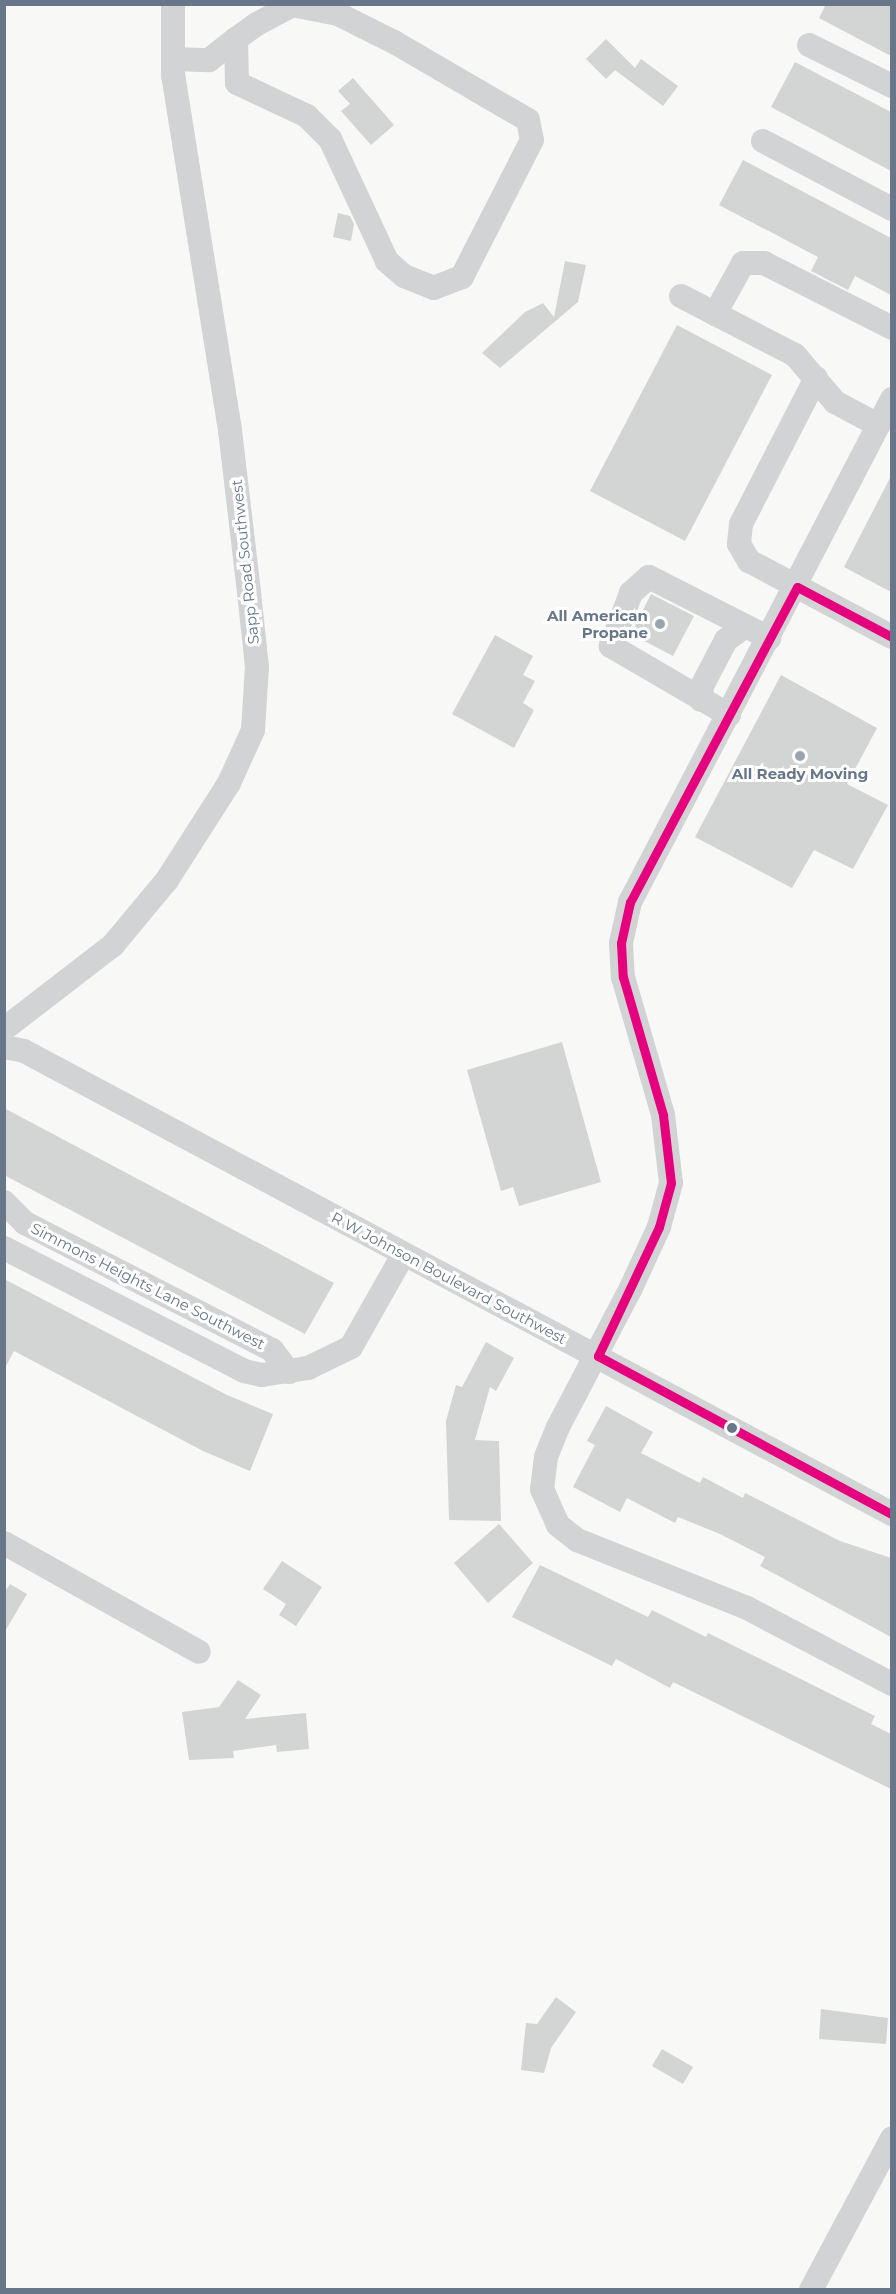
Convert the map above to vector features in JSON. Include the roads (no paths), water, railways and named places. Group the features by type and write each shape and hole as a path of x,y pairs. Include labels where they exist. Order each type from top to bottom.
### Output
{"street":[{"name":"Sapp Road Southwest","path":"4,1029 113,945 166,880 229,783 253,730 257,667 249,592 173,59 173,4"},
{"path":"173,59 208,60 236,39 293,5 338,14 394,42 528,120 532,140 462,277 434,288 404,276 387,261 330,139 307,116 237,83 236,39"},
{"path":"809,45 891,86"},
{"path":"763,141 891,209"},
{"path":"715,314 743,264 764,263 891,328"},
{"path":"681,296 795,355 835,402 878,425"},
{"path":"816,378 741,524 739,544 749,561 891,637"},
{"path":"891,399 796,587 639,881 624,924 623,977 663,1115 671,1183 659,1227 598,1356 546,1457 542,1489 558,1525 599,1550 747,1608 891,1684"},
{"path":"729,715 611,646 631,593 649,577 769,638"},
{"path":"701,700 702,686 726,640 744,627"},
{"name":"R W Johnson Boulevard Southwest","path":"4,1047 24,1051 891,1514"},
{"name":"Simmons Heights Lane Southwest","path":"4,1202 25,1223 272,1350 289,1372"},
{"name":"Simmons Heights Lane Southwest","path":"4,1248 244,1371 289,1372 323,1363 351,1347 403,1255"},
{"path":"4,1543 199,1652"},
{"path":"811,2289 891,2138"}],"place":[{"name":"All American Propane","path":"660,624"},
{"name":"All Ready Moving","path":"800,756"}]}
